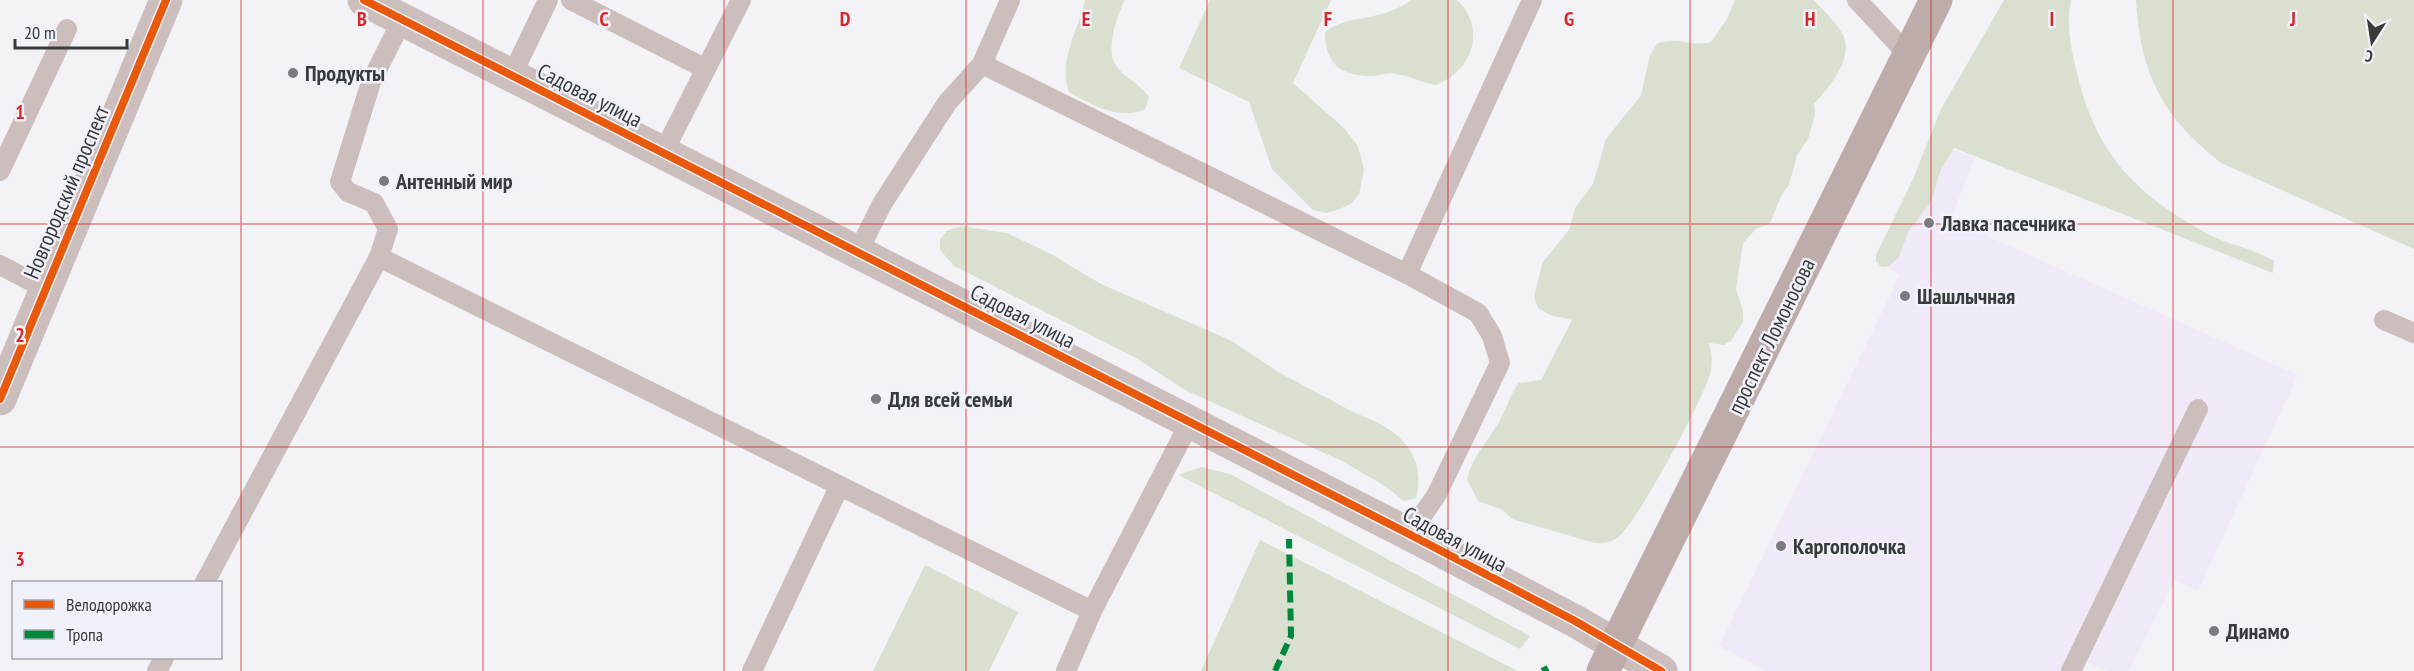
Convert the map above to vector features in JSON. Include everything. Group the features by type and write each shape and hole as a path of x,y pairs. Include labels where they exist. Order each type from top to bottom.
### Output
{"main road":[{"name":"проспект Ломоносова","path":"1610,657 1910,57 1936,0"}],"street":[{"name":"Новгородский проспект","path":"0,399 166,0"},
{"name":"Садовая улица","path":"364,0 1409,534 1610,657 1661,671"}],"lane":[{"path":"512,75 548,0"},
{"path":"571,0 597,6 706,69"},
{"path":"663,153 741,0"},
{"path":"858,252 882,204 947,103 982,64 1010,0"},
{"path":"1407,274 1532,0"},
{"path":"1857,0 1910,57"},
{"path":"206,581 379,257 388,229 374,203 348,192 340,182 371,82 402,20"},
{"path":"0,171 67,29"},
{"path":"982,64 1407,274 1478,313 1492,336 1500,363 1436,496 1409,534"},
{"path":"379,257 1092,611"},
{"path":"0,265 46,289"},
{"path":"2384,320 2414,333"},
{"path":"2072,671 2198,409"},
{"path":"1066,671 1092,611 1190,422"},
{"path":"752,671 840,487"}],"shaded area":[{"path":"1939,143 1974,158 1951,220 2298,375 2198,591 2175,580 2129,671 2107,671 2087,662 2082,671 1767,671 1719,646 1900,275 1880,263"}],"green space":[{"path":"1085,0 1125,0 1112,41 1113,57 1118,69 1149,97 1145,109 1125,113 1106,110 1069,92 1066,80 1067,57"},
{"path":"1210,0 1331,0 1293,83 1345,129 1358,146 1364,170 1359,194 1352,203 1327,213 1313,210 1272,169 1249,102 1179,68"},
{"path":"1411,0 1457,0 1466,11 1472,23 1472,48 1459,70 1436,85 1396,74 1358,75 1349,73 1335,64 1328,51 1325,32 1345,22 1388,12"},
{"path":"1735,0 1814,0 1842,33 1846,52 1833,81 1814,104 1815,115 1808,139 1797,155 1789,185 1781,196 1772,219 1769,224 1756,229 1743,243 1736,289 1743,310 1743,322 1731,341 1724,345 1709,343 1712,358 1711,370 1705,388 1668,461 1639,511 1617,538 1609,542 1595,543 1512,519 1503,510 1478,501 1467,479 1476,457 1500,420 1519,383 1541,380 1572,320 1550,315 1538,308 1534,296 1543,262 1569,230 1575,208 1593,184 1606,139 1641,95 1650,55 1657,44 1671,41 1711,42 1727,19"},
{"path":"2004,0 2071,0 2069,29 2075,67 2086,104 2108,150 2123,170 2159,203 2206,233 2274,261 2273,273 1954,148 1940,172 1931,202 1909,230 1899,257 1889,266 1882,267 1876,262 1876,255 1913,179 1941,109"},
{"path":"2136,0 2414,0 2414,249 2221,163 2201,146 2170,111 2149,72 2138,26"},
{"path":"962,226 1007,233 1051,254 1101,284 1230,340 1280,373 1384,426 1406,444 1413,456 1419,482 1416,498 1403,501 1344,462 1185,390 1136,358 954,266 940,250 940,239 948,230"},
{"path":"1201,467 1230,474 1530,636 1520,649 1178,475"},
{"path":"1260,540 1518,671 1201,671"},
{"path":"925,565 1018,612 989,671 873,671"}],"marked path":[{"path":"1275,671 1291,636 1289,539"},
{"path":"1542,671 1548,668"}],"cycle path":[{"path":"0,399 166,0"},
{"path":"364,0 1409,534 1575,621 1661,671"}],"place":[{"name":"Продукты","path":"293,73"},
{"name":"Антенный мир","path":"384,181"},
{"name":"Лавка пасечника","path":"1929,223"},
{"name":"Шашлычная","path":"1905,296"},
{"name":"Для всей семьи","path":"876,399"},
{"name":"Каргополочка","path":"1781,546"},
{"name":"Динамо","path":"2214,631"}]}
